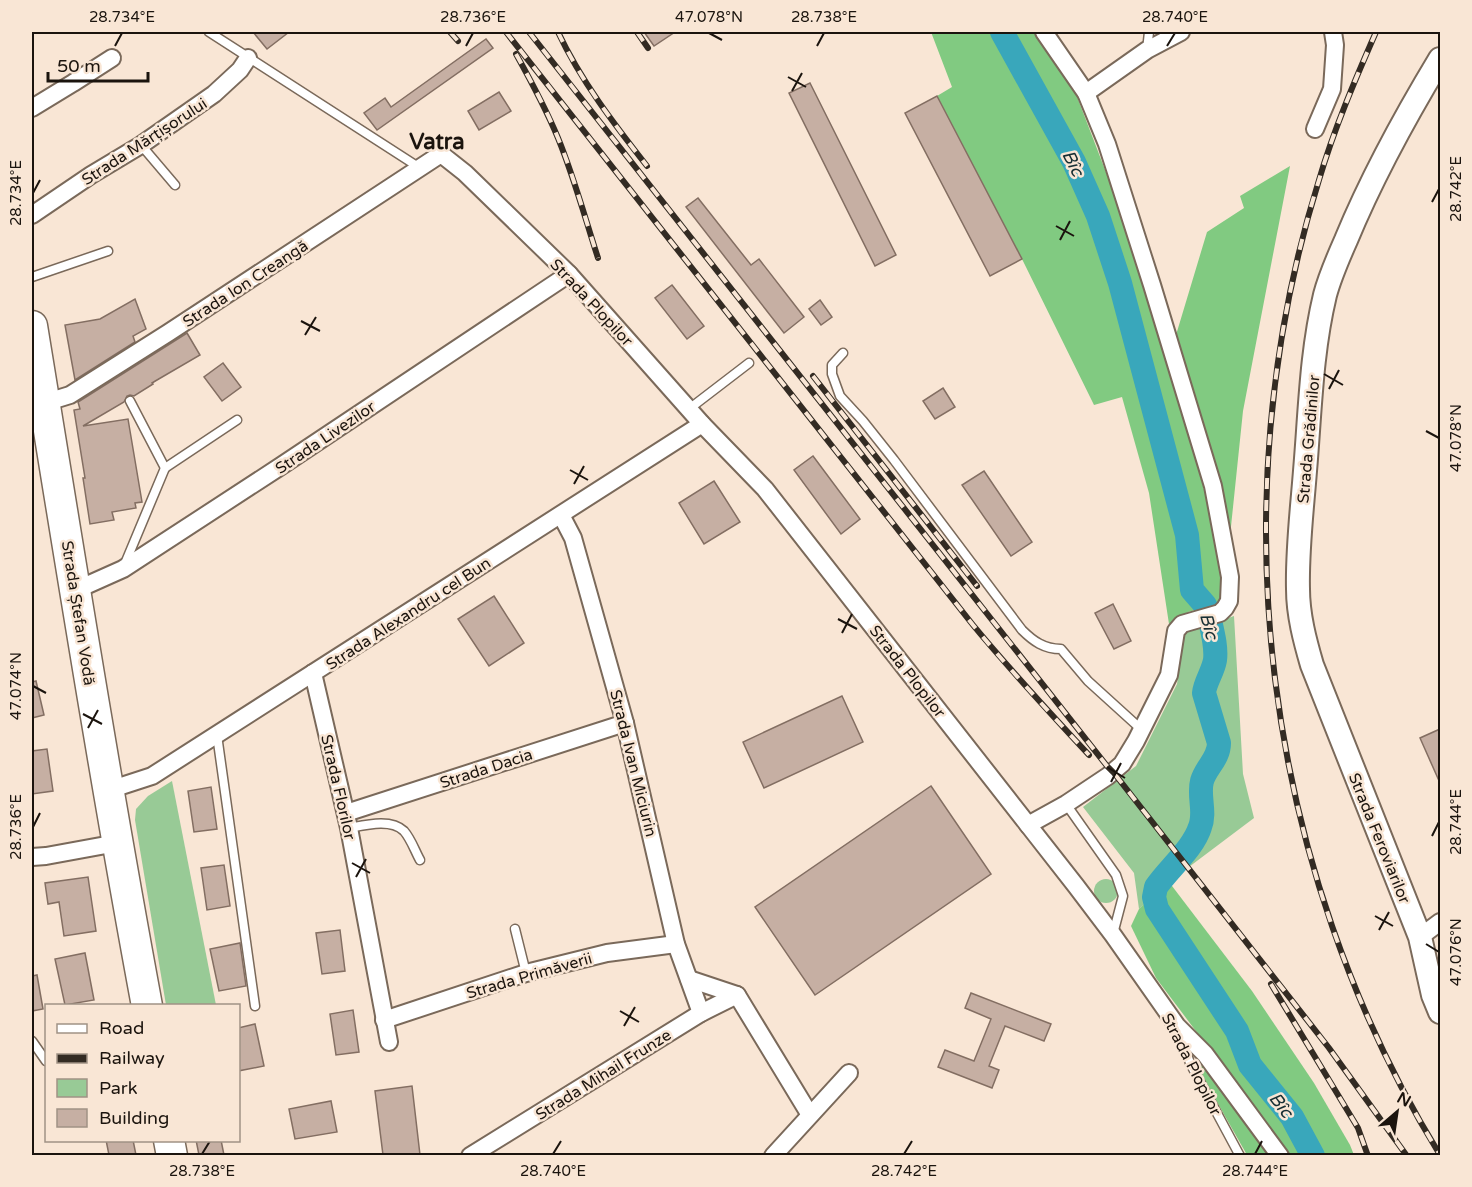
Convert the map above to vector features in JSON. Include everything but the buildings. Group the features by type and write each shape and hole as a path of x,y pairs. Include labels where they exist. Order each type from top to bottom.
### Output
{"highway":[{"name":"Strada Ștefan Vodă","path":"32,326 92,698 147,1004"}],"street":[{"path":"1028,825 1114,773 1127,757 1169,675 1176,631 1182,624 1220,613 1229,601 1230,577 1213,486 1110,156 1086,93 1044,32"},
{"path":"1086,93 1147,50 1181,32"},
{"path":"1315,129 1332,89 1335,45 1333,32"},
{"path":"32,108 112,58"},
{"name":"Strada Mărțișorului","path":"32,215 141,145 214,94 240,70 248,58"},
{"name":"Strada Grădinilor","path":"1312,665 1303,631 1298,580 1315,354 1325,294 1343,246 1372,182 1440,59"},
{"name":"Strada Ion Creangă","path":"44,403 70,395 441,154"},
{"name":"Strada Plopilor","path":"441,154 465,173 569,274 702,424 765,489 1113,935 1177,1026"},
{"name":"Strada Livezilor","path":"76,590 123,569 569,274"},
{"name":"Strada Alexandru cel Bun","path":"109,790 152,776 702,424"},
{"name":"Strada Ivan Miciurin","path":"561,515 573,538 625,723 676,944 701,1013"},
{"name":"Strada Feroviarilor","path":"1312,665 1420,937 1433,994 1440,1012"},
{"name":"Strada Florilor","path":"313,673 348,821 389,1042"},
{"name":"Strada Dacia","path":"348,821 625,723"},
{"path":"32,857 117,843"},
{"path":"1420,937 1440,922"},
{"name":"Strada Primăverii","path":"384,1020 526,973 607,953 676,944"},
{"path":"689,979 737,995 810,1115"},
{"name":"Strada Mihail Frunze","path":"470,1155 701,1013 737,995"},
{"path":"1177,1026 1205,1054 1280,1155"},
{"path":"773,1155 849,1072"}],"lane":[{"path":"209,32 420,168"},
{"path":"1147,50 1149,32"},
{"path":"141,145 175,185"},
{"path":"32,277 108,251"},
{"path":"843,352 832,365 832,374 840,396 894,460 1022,630 1041,646 1060,649 1088,681 1142,730"},
{"path":"689,409 749,363"},
{"path":"130,400 165,468"},
{"path":"123,569 165,468 237,420"},
{"path":"217,735 255,1006"},
{"path":"1066,804 1116,875 1123,896 1113,935"},
{"path":"348,821 397,826 403,830 420,860"},
{"path":"515,929 526,973"},
{"name":"Strada Plopilor","path":"1177,1026 1190,1063 1240,1155"},
{"path":"32,1041 45,1060"},
{"path":"1190,1063 1196,1054 1205,1054"}],"green space":[{"path":"931,32 1035,32 1076,94 1117,201 1210,510 1224,596 1218,604 1188,612 1169,624 1149,493 1122,397 1094,405 1022,259 937,96 952,87"},
{"path":"1290,166 1243,411 1230,536 1176,335 1207,232 1244,208 1240,196"},
{"path":"1234,616 1243,774 1254,818 1169,882 1139,909 1134,873 1083,807 1136,766 1177,684 1184,633"},
{"path":"172,781 216,1004 166,1004 135,820 136,809 148,796"},
{"path":"1106,879 1111,880 1117,886 1117,896 1111,902 1106,903 1101,902 1095,896 1094,891 1095,886 1101,880"},
{"path":"1169,882 1252,991 1314,1083 1354,1155 1289,1155 1156,978 1131,926 1139,909"},
{"path":"1202,1062 1271,1155 1247,1155 1196,1065"}],"waterway":[{"name":"Bîc","path":"1002,32 1074,162 1098,216 1120,283 1187,535 1192,590 1208,611 1213,636 1215,660 1204,693 1219,743 1218,749 1202,781 1202,821 1197,835 1156,887 1154,897 1157,909 1237,1031 1250,1065 1292,1117 1313,1156"}],"railway":[{"path":"450,32 458,41"},
{"path":"506,32 973,625 1015,675 1089,755"},
{"path":"529,32 1329,1048 1407,1156"},
{"path":"558,32 588,85 647,166"},
{"path":"637,32 648,48"},
{"path":"1376,32 1345,105 1325,161 1288,303 1270,428 1266,555 1275,681 1297,805 1332,927 1380,1044 1440,1155"},
{"path":"516,54 558,138 598,258"},
{"path":"813,376 977,586"},
{"path":"1271,984 1358,1128 1368,1156"}],"district":[{"name":"Vatra","path":"437,141"}]}
